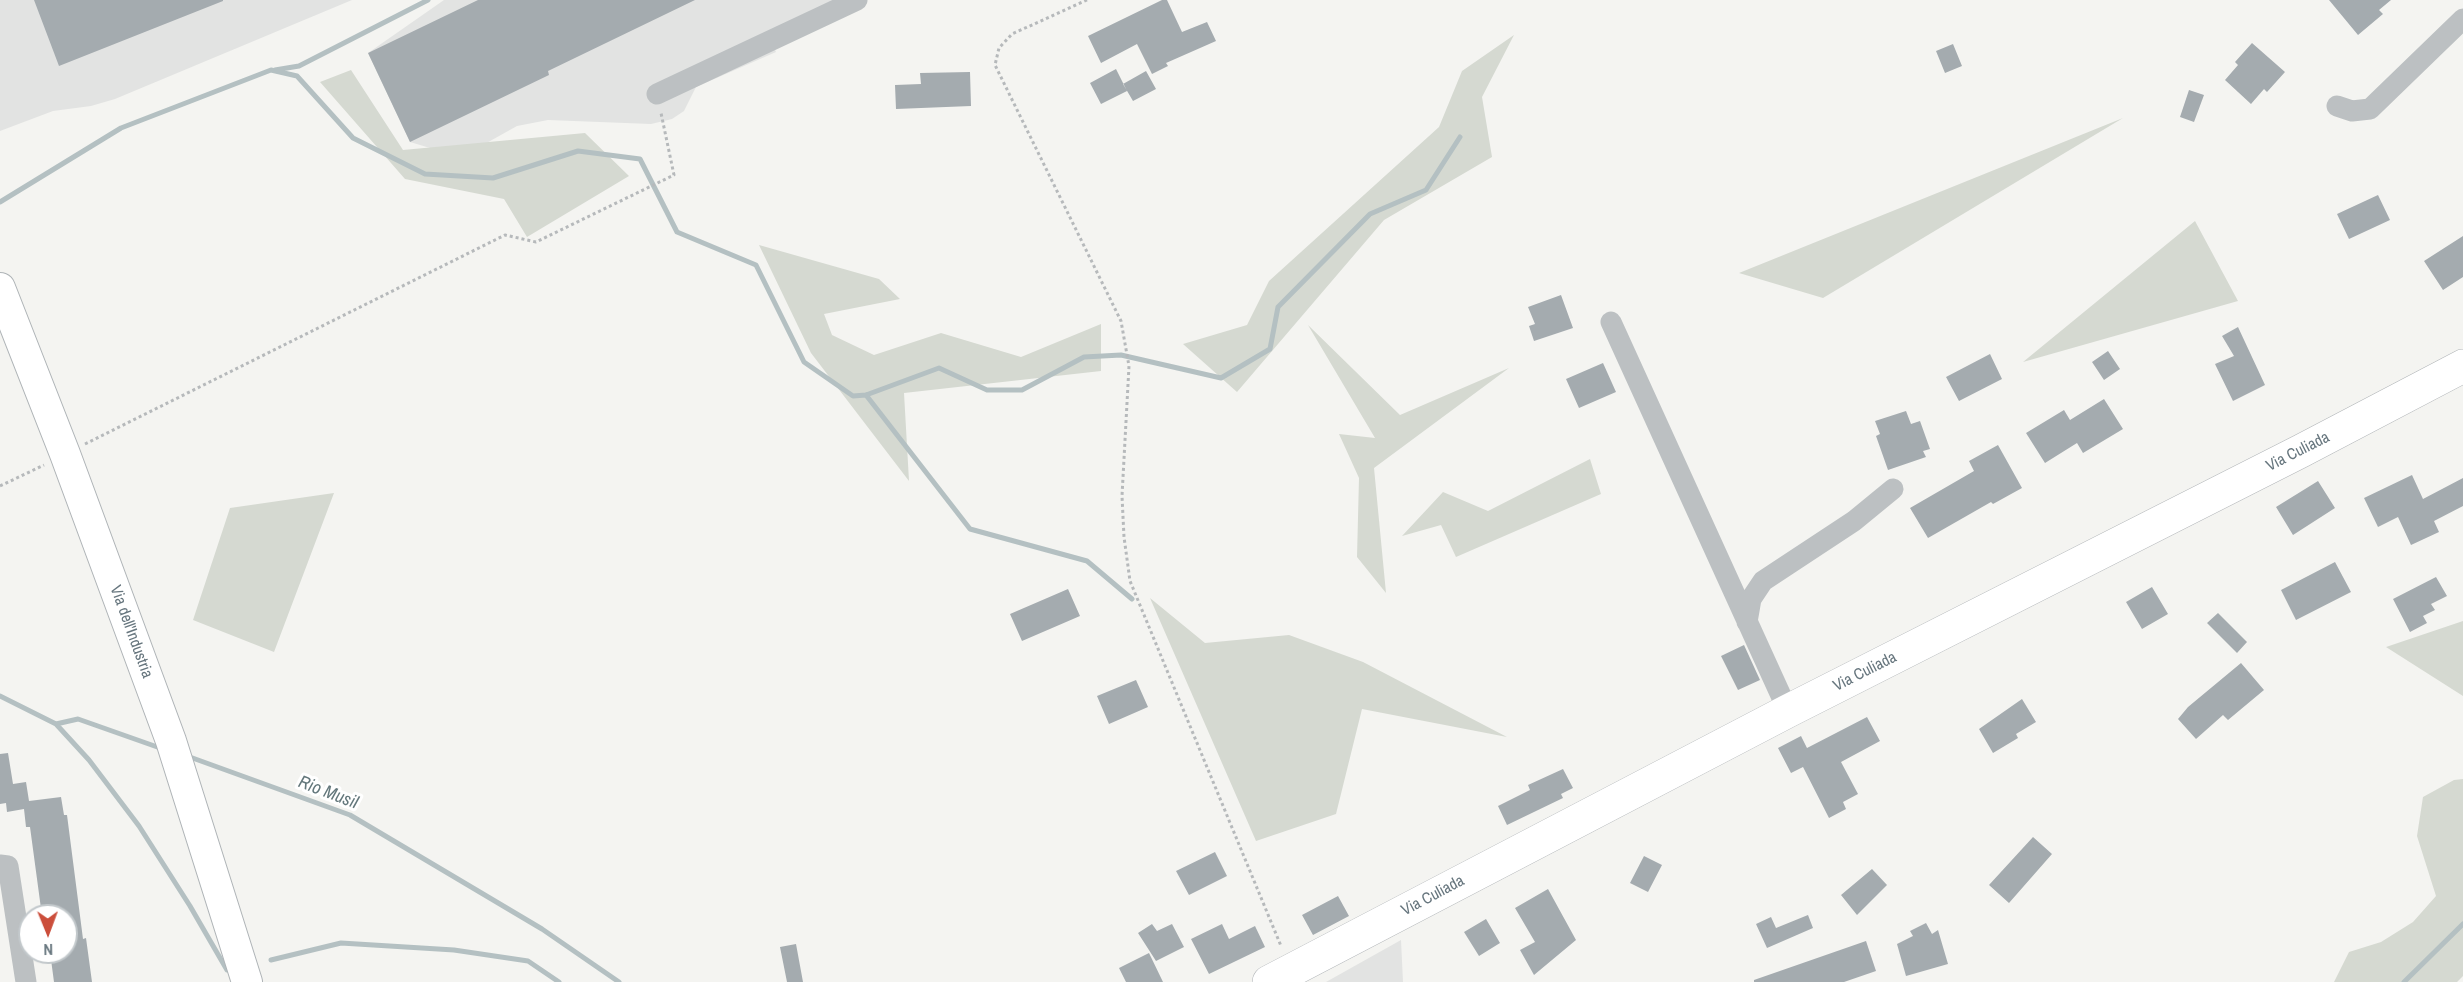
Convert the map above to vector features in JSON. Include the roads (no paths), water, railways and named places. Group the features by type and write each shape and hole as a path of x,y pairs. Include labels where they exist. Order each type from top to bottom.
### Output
{"main road":[{"name":"Via Culiada","path":"1280,976 1788,711 2301,451 2463,366"}],"street":[{"path":"657,94 856,0"},
{"path":"2337,106 2352,111 2370,109 2463,19"},
{"name":"Via dell'Industria","path":"0,288 65,454 171,741 248,982"},
{"path":"1611,322 1788,711"},
{"path":"1747,622 1751,599 1763,581 1854,521 1893,489"},
{"path":"0,865 8,866 26,982"}],"waterway":[{"path":"275,70 299,66 428,0"},
{"path":"0,202 121,128 271,70 297,76 353,138 425,174 493,178 578,151 640,159 677,232 756,265 804,362 853,396 866,395 939,368 987,390 1022,390 1084,357 1121,355 1221,378 1270,349 1278,307 1370,214 1426,190 1460,137"},
{"path":"866,395 970,529 1087,561 1132,599"},
{"name":"Rio Musil","path":"0,696 56,724 78,719 163,749"},
{"path":"56,724 89,760 139,826 190,906 227,970"},
{"name":"Rio Musil","path":"187,756 350,815 542,929 619,982"},
{"path":"2404,982 2463,924"},
{"path":"271,960 341,943 454,950 528,961 559,982"}]}
